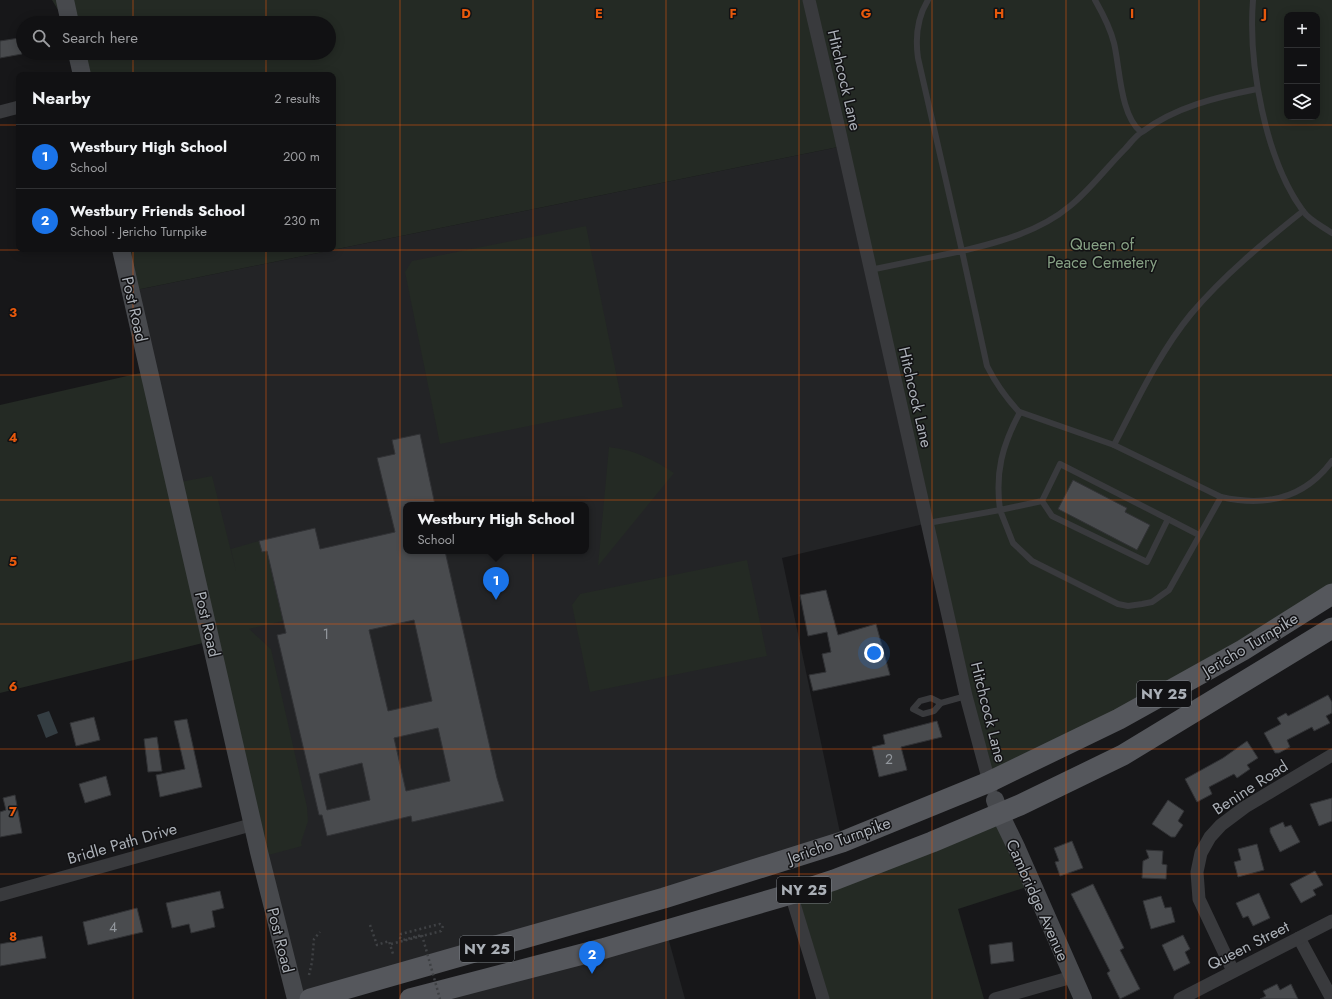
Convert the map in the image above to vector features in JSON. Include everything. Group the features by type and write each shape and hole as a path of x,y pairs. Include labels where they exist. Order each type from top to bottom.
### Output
{"main road":[{"path":"65,0 68,16"},
{"path":"79,60 81,72"},
{"name":"Post Road","path":"123,252 254,824 296,999"},
{"name":"Jericho Turnpike","path":"410,999 602,949 834,880 995,799 1119,719 1243,650 1332,594"},
{"name":"Jericho Turnpike","path":"310,999 664,898 842,842 995,799 1123,755 1332,628"},
{"name":"Cambridge Avenue","path":"995,799 1072,977 1083,999"},
{"path":"664,898 672,929"}],"street":[{"name":"Hitchcock Lane","path":"808,0 837,120 966,696 995,799"},
{"path":"0,112 16,108"},
{"name":"Benine Road","path":"1234,970 1199,899 1197,872 1201,853 1210,837 1221,824 1332,755"},
{"name":"Bridle Path Drive","path":"0,895 254,824"},
{"path":"791,894 823,999"},
{"name":"Queen Street","path":"1180,999 1332,921"},
{"path":"1299,938 1332,999"},
{"path":"995,999 1072,977"}],"lane":[{"path":"928,0 919,22 916,40 918,58 987,366 994,381 1007,399 1020,413 1114,445 1221,497 1257,503 1276,499 1295,492 1310,484 1332,461"},
{"path":"1096,0 1105,17 1113,42 1127,110 1133,126 1141,132"},
{"path":"1253,0 1254,52 1257,89 1275,154 1289,187 1304,211 1314,222 1332,233"},
{"path":"870,270 1007,240 1041,225 1070,206 1141,132 1195,104 1225,95 1257,89"},
{"path":"1114,445 1153,370 1191,315 1258,247 1304,211"},
{"path":"1020,413 1011,428 999,468 997,491 1000,510 1013,543 1032,561 1118,604 1128,606 1152,602 1169,590 1221,497"},
{"path":"1042,501 1060,464 1199,535"},
{"path":"928,524 1042,501"},
{"path":"1042,501 1052,516 1147,562 1168,519"},
{"path":"941,703 966,696"}],"path":[{"path":"370,925 377,945 389,941 391,944 441,931 444,926 440,924 401,934 399,937 403,940 422,935 440,999"},
{"path":"309,975 314,939 320,932"},
{"path":"391,944 393,954"}],"shaded area":[{"path":"843,146 928,523 782,558 842,842 296,999 131,291 323,252 336,252 336,249"},
{"path":"49,711 58,733 46,738 37,715"},
{"path":"666,930 685,999 410,999"}],"green space":[{"name":"Queen of Peace Cemetery","path":"52,0 1332,0 1332,594 989,782 843,146 336,249 336,72 81,72 79,60 336,60 336,16 62,16"},
{"path":"586,226 623,407 440,444 405,272 412,261"},
{"name":"Queen of Peace Cemetery","path":"122,252 323,252 131,291"},
{"path":"149,371 175,483 212,476 236,571 231,549 259,541 267,553 283,621 249,629 271,649 307,807 308,821 301,842 302,846 261,857 211,641 0,693 0,405"},
{"path":"609,447 627,450 643,456 674,473 598,566"},
{"path":"747,560 767,656 590,692 572,605 580,594"},
{"path":"1000,814 1033,885 958,909 984,999 823,999 791,894"}],"building":[{"path":"16,38 16,55 0,58 0,41"},
{"path":"420,434 434,502 403,502 403,554 446,554 497,778 504,801 412,822 411,816 327,836 322,815 319,815 277,635 286,633 267,551 262,552 259,541 315,528 320,549 395,532 377,458 395,454 392,440","holes":["414,620 432,701 388,711 369,630","438,728 450,781 406,791 394,738","362,763 370,800 327,810 319,774"]},
{"path":"1073,480 1127,508 1125,512 1150,525 1137,550 1058,509"},
{"path":"826,590 838,635 876,624 890,675 813,691 809,675 826,672 822,654 831,652 827,632 808,636 800,595"},
{"path":"1328,695 1332,702 1332,713 1326,716 1330,723 1314,731 1312,727 1287,740 1290,747 1279,753 1275,753 1264,733 1281,724 1277,718 1286,713 1288,716"},
{"path":"94,717 100,740 76,746 70,723"},
{"path":"187,719 202,787 160,797 156,775 185,769 174,721"},
{"path":"937,721 942,737 901,747 907,770 879,777 872,747 885,744 883,735"},
{"path":"157,737 162,771 148,772 144,739"},
{"path":"1247,741 1258,758 1247,765 1250,769 1237,778 1234,774 1209,787 1212,794 1197,802 1185,779 1223,758"},
{"path":"106,776 111,795 85,803 79,784"},
{"path":"15,795 22,833 0,837 0,812 6,810 3,798"},
{"path":"1332,798 1332,821 1319,826 1310,804"},
{"path":"1168,800 1184,811 1178,821 1183,825 1175,837 1171,837 1152,824"},
{"path":"1283,822 1285,827 1291,825 1300,842 1280,852 1270,832 1270,828"},
{"path":"1072,841 1083,868 1060,876 1055,862 1059,861 1054,848"},
{"path":"1257,844 1264,870 1238,877 1234,862 1241,860 1238,849"},
{"path":"1146,850 1163,851 1162,864 1167,865 1166,879 1142,878 1143,861 1149,858"},
{"path":"1315,871 1323,885 1313,890 1316,895 1301,903 1290,884"},
{"path":"1093,884 1124,948 1120,950 1140,989 1120,999 1107,973 1110,971 1071,894"},
{"path":"220,891 224,908 212,911 215,927 191,933 189,924 172,928 166,903"},
{"path":"1259,893 1270,918 1253,926 1248,916 1243,918 1236,903"},
{"path":"1161,896 1165,908 1171,907 1175,922 1151,929 1143,901"},
{"path":"137,908 143,932 88,945 83,922"},
{"path":"1183,935 1190,949 1185,952 1190,963 1174,971 1162,945"},
{"path":"42,936 46,958 0,966 0,944"},
{"path":"1012,942 1014,961 991,964 989,945"},
{"path":"1277,984 1280,990 1291,984 1298,999 1260,999 1266,996 1263,991"}],"place":[{"name":"Westbury High School","path":"496,600"},
{"name":"Westbury Friends School","path":"592,974"}]}
